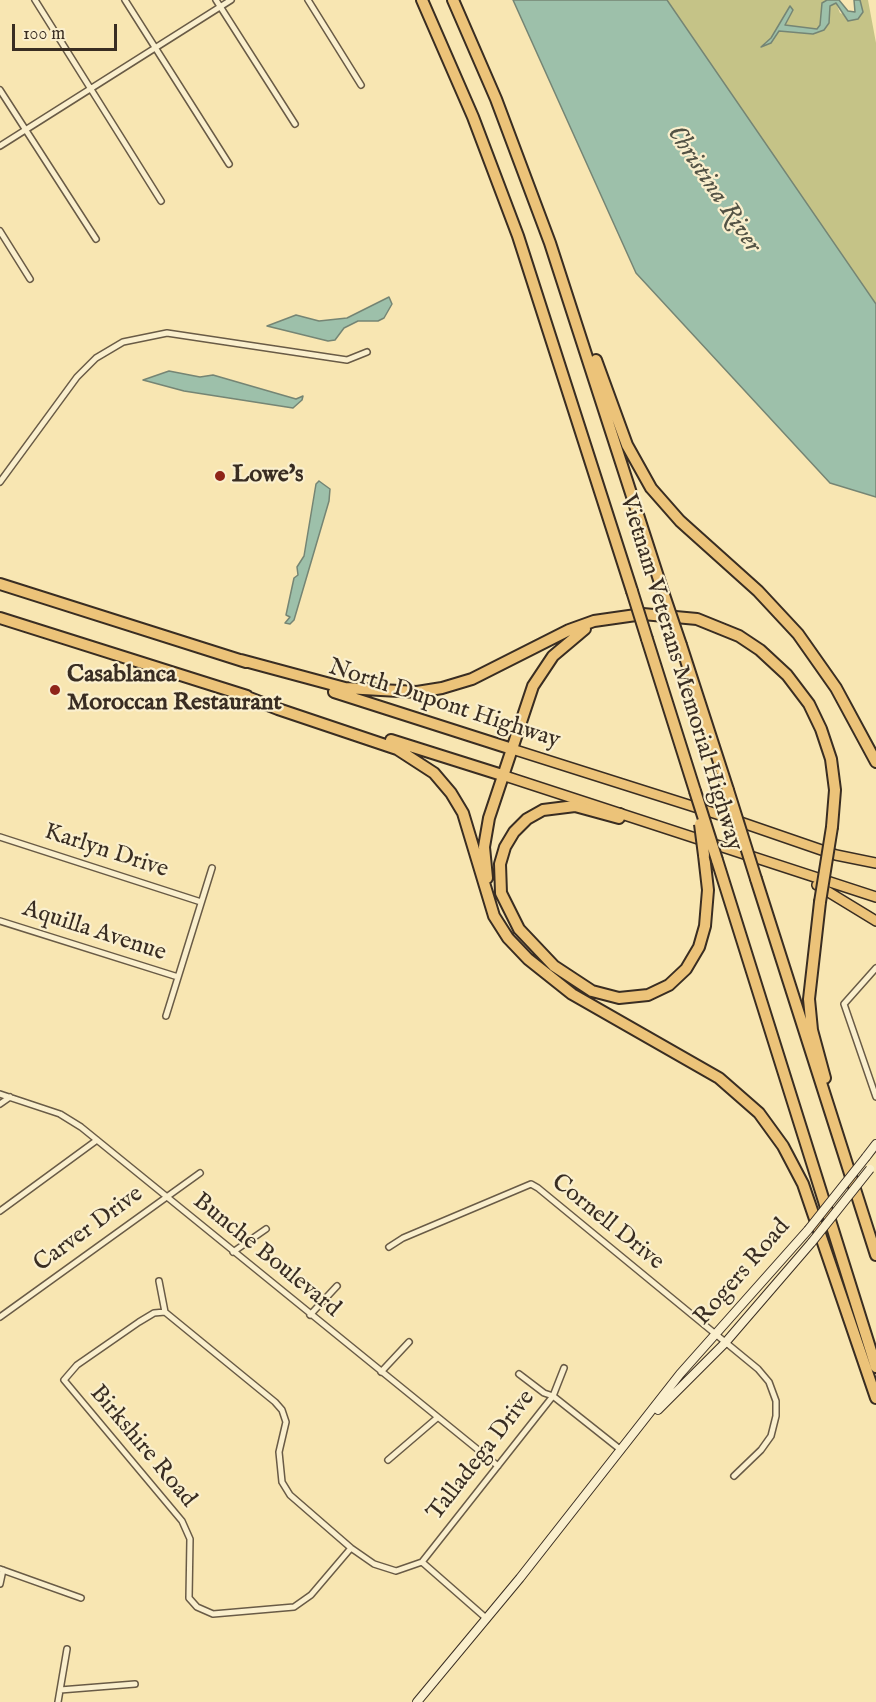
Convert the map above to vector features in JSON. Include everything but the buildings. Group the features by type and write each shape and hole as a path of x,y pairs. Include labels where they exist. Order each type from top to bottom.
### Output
{"highway":[{"name":"Vietnam Veterans Memorial Highway","path":"422,0 470,109 518,236 876,1366"},
{"name":"Vietnam Veterans Memorial Highway","path":"453,0 518,155 575,316 876,1255"},
{"path":"575,316 597,362 627,445 646,480 680,521 758,591 798,634 836,688 876,762"},
{"name":"North Dupont Highway","path":"0,584 512,749"},
{"path":"241,660 345,688 394,693 426,691 472,679 576,627 616,617 652,614 697,619 745,639 781,668 809,704 827,745 834,782 832,826 811,964 810,1015 838,1134"},
{"path":"514,944 493,902 484,862 487,825 502,775 533,686 548,661 577,634 616,617"},
{"name":"North Dupont Highway","path":"0,618 502,775"},
{"path":"242,695 278,710 397,749 434,773 451,793 463,813 491,909 514,944 537,967 572,994 728,1084 765,1121 789,1155 805,1190 876,1398"},
{"path":"620,814 619,818 574,806 543,810 527,819 514,832 505,847 500,864 501,893 519,928 547,960 586,988 607,996 636,997 664,988 686,969 699,947 705,926 708,890 695,791"}],"main road":[{"name":"North Dupont Highway","path":"512,749 717,814 836,855 876,863"},
{"name":"North Dupont Highway","path":"502,775 876,897"},
{"path":"836,855 876,868"},
{"path":"795,871 876,921"}],"street":[{"path":"35,0 161,201"},
{"path":"125,0 229,164"},
{"path":"216,0 295,124"},
{"path":"0,146 231,0"},
{"path":"308,0 361,85"},
{"path":"0,90 96,238"},
{"path":"0,231 2,239 30,279"},
{"path":"0,482 77,377 96,358 123,342 167,333 347,360 367,351"},
{"name":"Karlyn Drive","path":"0,837 201,902"},
{"path":"166,1016 212,868"},
{"name":"Aquilla Avenue","path":"0,921 178,977"},
{"path":"876,968 844,1004 876,1097"},
{"name":"Bunche Boulevard","path":"0,1094 60,1114 97,1140 498,1466"},
{"path":"0,1104 10,1097"},
{"path":"0,1211 97,1140"},
{"name":"Rogers Road","path":"417,1702 487,1619 715,1335 808,1230 876,1144"},
{"name":"Rogers Road","path":"640,1427 725,1342 812,1242 873,1165"},
{"name":"Carver Drive","path":"0,1317 200,1173"},
{"name":"Cornell Drive","path":"389,1247 403,1238 531,1184 578,1219 758,1369 769,1382 776,1401 776,1416 771,1436 756,1456 734,1476"},
{"path":"233,1252 266,1229"},
{"path":"159,1281 165,1312 266,1394 282,1410 286,1422 279,1452 282,1482 290,1495 351,1548 374,1564 396,1571 422,1562 487,1619"},
{"path":"310,1315 337,1286"},
{"name":"Birkshire Road","path":"165,1312 154,1312 139,1322 77,1365 64,1380 182,1521 190,1539 189,1598 197,1607 213,1614 227,1615 294,1607 311,1595 351,1548"},
{"path":"381,1372 409,1342"},
{"name":"Talladega Drive","path":"422,1562 553,1395 564,1368"},
{"path":"519,1374 544,1393 553,1395 621,1450"},
{"path":"388,1460 437,1418"},
{"path":"0,1584 1,1569 81,1598"},
{"path":"58,1702 67,1649"},
{"path":"60,1690 135,1684"}],"shaded area":[{"path":"667,0 827,0 822,3 820,25 817,29 785,25 792,11 790,6 771,38 763,45 771,43 779,31 813,34 829,23 830,5 836,3 840,13 858,19 860,0 868,0 876,43 876,304"}],"water":[{"name":"Christina River","path":"513,0 667,0 876,304 876,497 830,483 636,273"},
{"path":"827,0 839,0 848,11 855,12 854,0 860,0 863,12 858,19 848,21 836,3 830,6 829,23 824,30 813,34 779,31 771,43 761,47 771,38 790,6 793,10 785,25 817,29 820,25 822,3"},
{"path":"389,297 392,304 384,318 378,321 358,321 344,328 335,340 328,341 267,326 296,315 319,321 347,318"},
{"path":"169,371 200,377 213,375 296,399 303,396 293,408 184,391 143,380"},
{"path":"319,481 330,489 329,501 294,620 290,624 285,623 290,617 286,615 294,578 298,575 297,567 304,556 316,484"}],"place":[{"name":"Lowe's","path":"220,476"},
{"name":"Casablanca Moroccan Restaurant","path":"55,690"}]}
